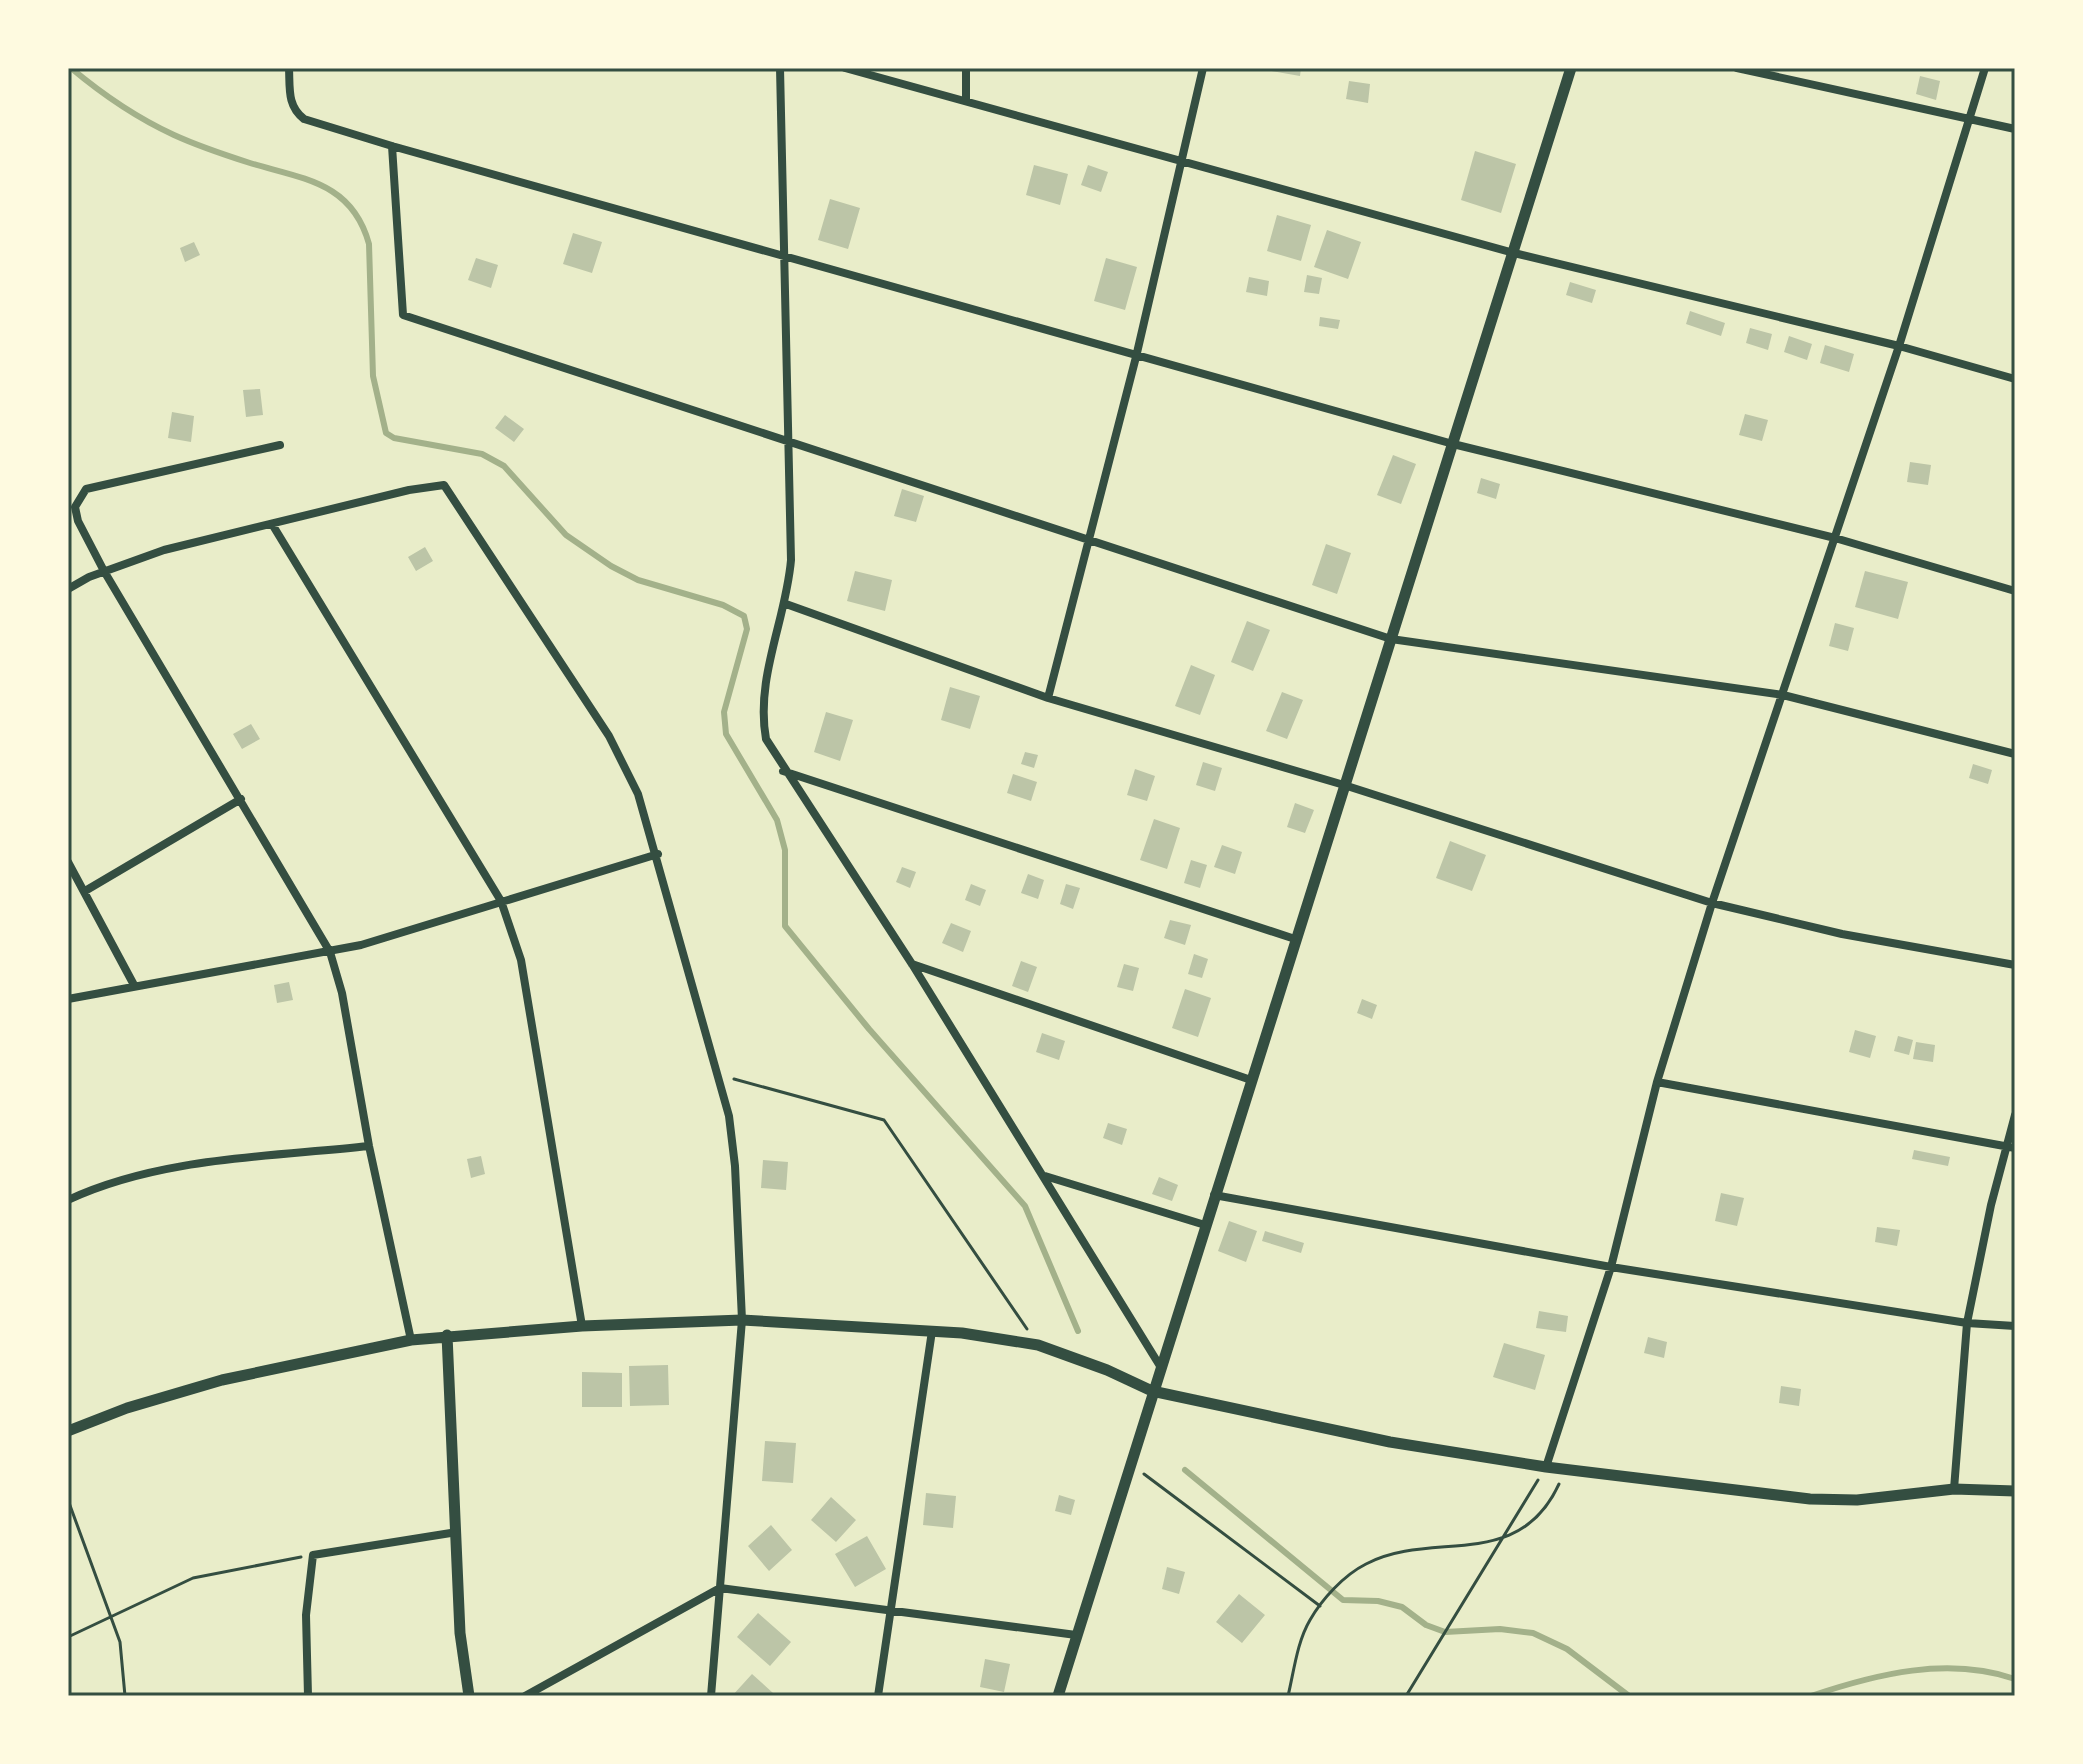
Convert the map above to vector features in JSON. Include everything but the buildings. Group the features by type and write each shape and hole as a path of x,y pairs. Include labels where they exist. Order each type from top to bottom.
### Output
{"street":[{"path":"289,68 290,101 295,112 304,119 392,146 1453,444 1835,538 2015,591"},
{"path":"780,68 791,560 786,604 765,684 761,714 766,739 783,771 912,964 1160,1366"},
{"path":"845,68 1514,253 1899,346 2015,379"},
{"path":"966,68 966,99"},
{"path":"1048,698 1136,357 1203,68"},
{"path":"1058,1696 1571,68"},
{"path":"1737,68 2015,129"},
{"path":"1546,1467 1611,1267 1657,1082 1712,903 1899,346 1985,68"},
{"path":"392,146 403,315 1391,639 1783,695 2015,754"},
{"path":"280,445 86,489 75,507 78,521 104,571 330,952 342,993 369,1146 411,1340"},
{"path":"68,589 104,571 164,550 409,490 444,485 609,736 638,794 658,854 719,1075 729,1116 735,1166 742,1320 711,1696"},
{"path":"272,524 501,901 521,960 582,1326"},
{"path":"786,604 1048,698 1344,785 1712,903 1869,940 2015,965"},
{"path":"783,771 1295,939"},
{"path":"85,891 241,799"},
{"path":"68,999 330,952 658,854"},
{"path":"68,862 134,985"},
{"path":"912,964 1251,1080"},
{"path":"1657,1082 2010,1147"},
{"path":"1954,1489 1967,1323 2015,1115"},
{"path":"68,1200 90,1189 158,1172 369,1146"},
{"path":"1044,1176 1205,1225"},
{"path":"1214,1195 1611,1267 1967,1323 2015,1326"},
{"path":"68,1431 127,1408 222,1380 411,1340 582,1326 742,1320 932,1331 1038,1345 1107,1370 1152,1391 1402,1444 1546,1467 1810,1499 1857,1500 1954,1489 2015,1491"},
{"path":"878,1696 932,1331"},
{"path":"447,1335 460,1633 469,1696"},
{"path":"308,1696 306,1615 313,1555 457,1532"},
{"path":"525,1696 720,1588 1076,1635"}],"path":[{"path":"719,1075 884,1120 1038,1345"},
{"path":"1130,1463 1320,1606"},
{"path":"1406,1696 1546,1467"},
{"path":"1288,1696 1304,1633 1320,1606 1366,1564 1502,1538 1533,1522 1544,1510 1566,1469"},
{"path":"68,1500 120,1642 125,1696"},
{"path":"68,1637 193,1578 313,1555"}],"waterway":[{"path":"71,68 120,105 160,128 221,154 323,186 351,207 369,244 373,376 386,433 394,438 482,454 504,466 566,535 611,566 638,580 723,605 744,616 747,629 724,712 726,734 777,820 785,850 785,926 869,1029 1025,1206 1078,1331"},
{"path":"1185,1470 1343,1600 1378,1601 1402,1607 1426,1625 1445,1632 1500,1629 1533,1633 1567,1649 1629,1696"},
{"path":"1811,1696 1886,1675 1938,1668 1990,1672 2015,1679"}]}
